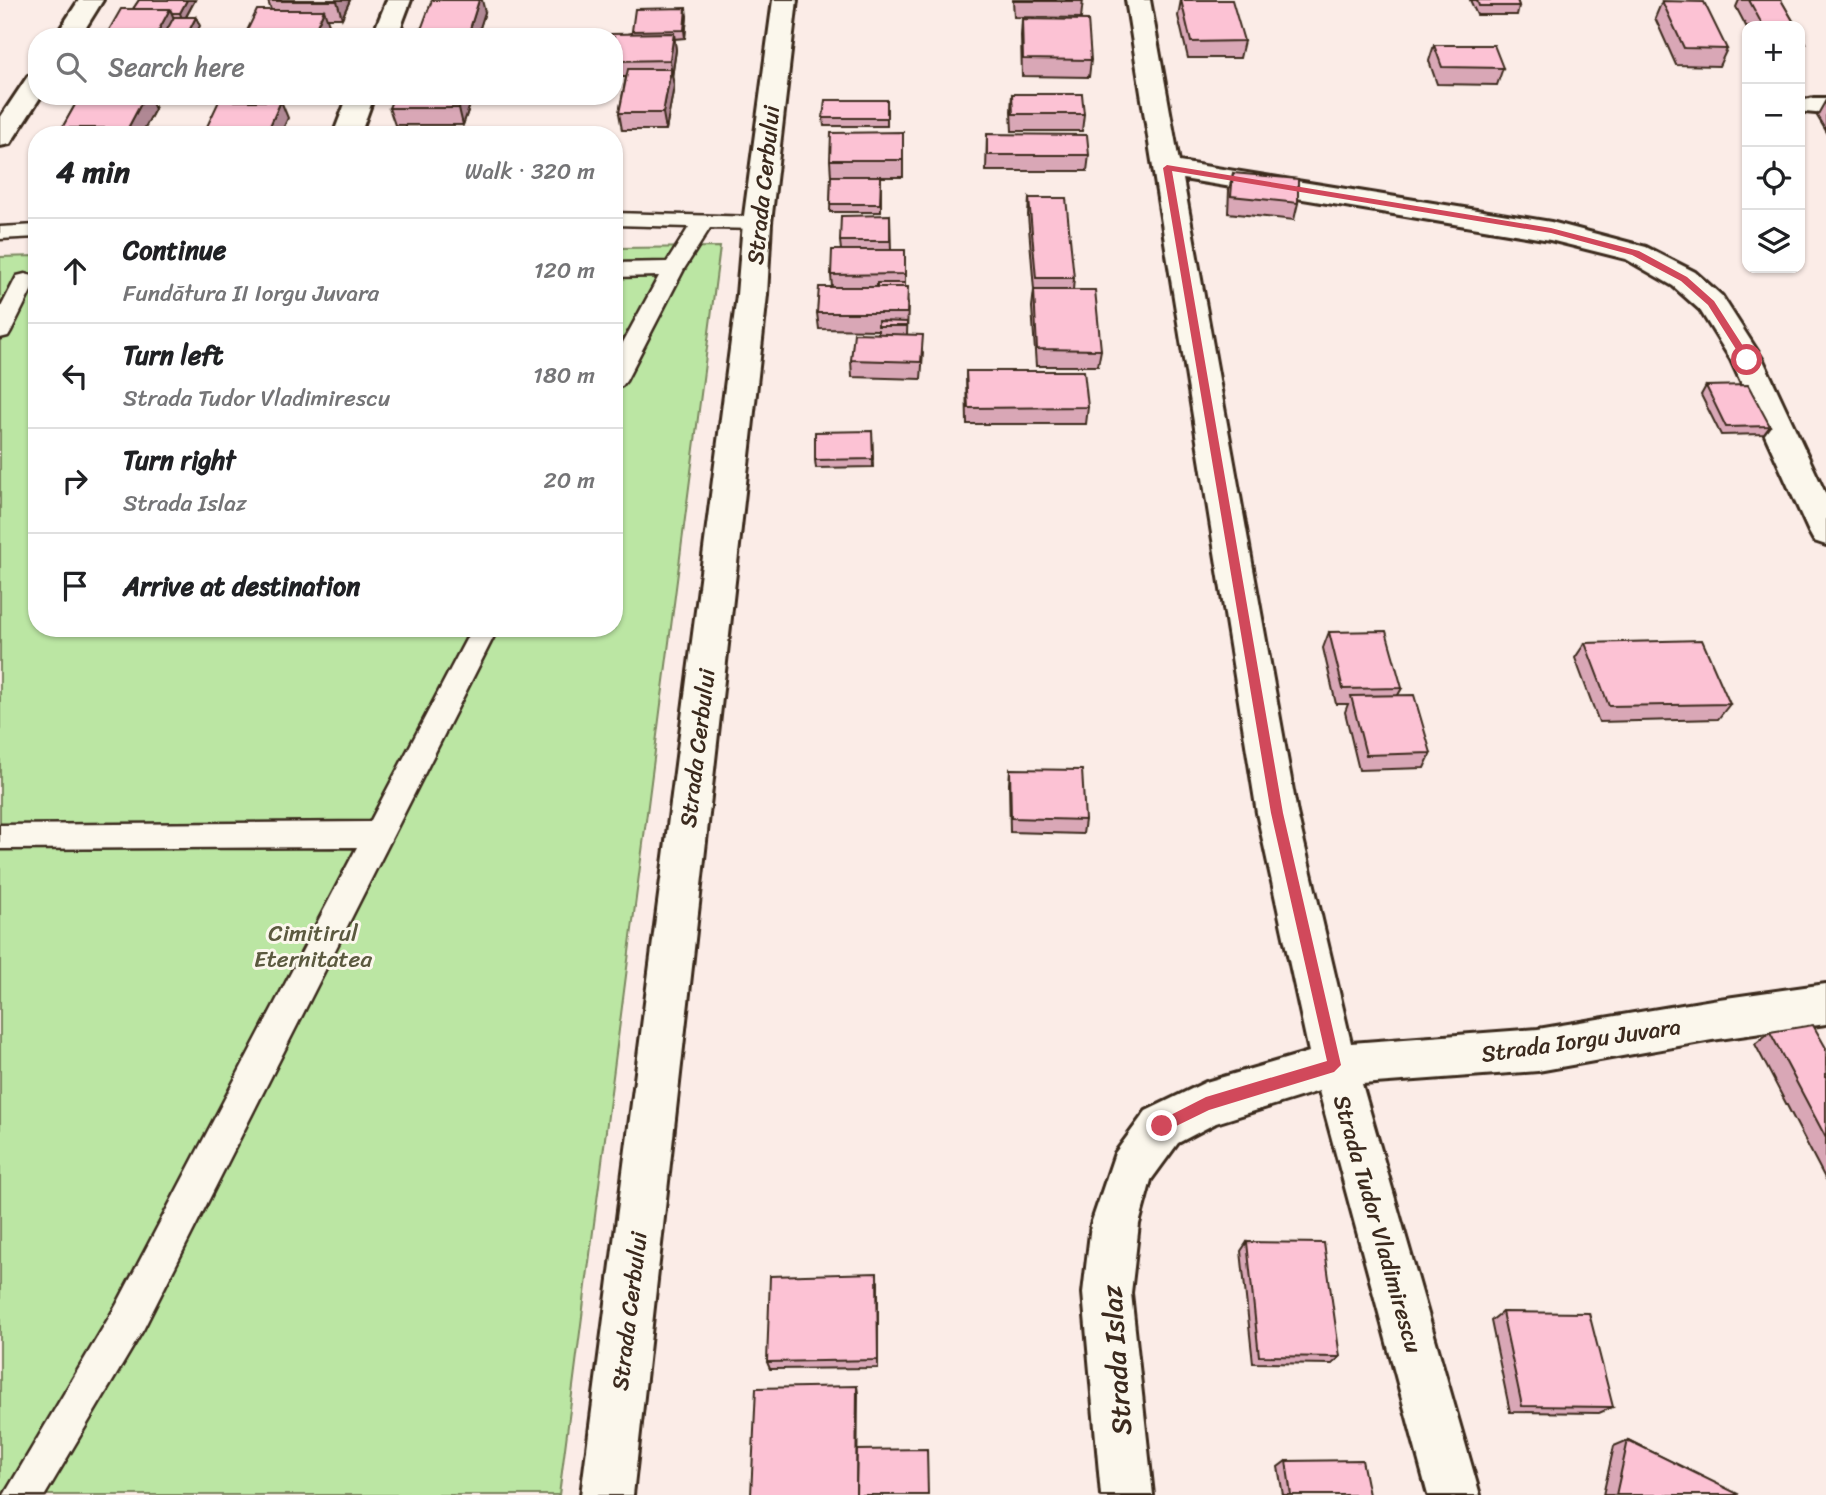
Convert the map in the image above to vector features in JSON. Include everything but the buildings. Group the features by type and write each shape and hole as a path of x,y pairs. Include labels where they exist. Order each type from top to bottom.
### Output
{"street":[{"path":"72,28 91,0"},
{"path":"387,28 398,0"},
{"name":"Strada Cerbului","path":"607,1495 752,295 757,223 785,0"},
{"name":"Strada Tudor Vladimirescu","path":"1138,0 1277,813 1334,1065 1454,1495"},
{"path":"0,138 28,96"},
{"path":"349,126 358,105"},
{"path":"1167,168 1551,231 1636,253 1684,279 1711,303 1747,360 1826,532"},
{"name":"Strada Iorgu Juvara","path":"1334,1065 1538,1050 1826,1004"},
{"name":"Strada Islaz","path":"1127,1495 1107,1293 1115,1224 1131,1169 1162,1126 1206,1104 1334,1065"}],"lane":[{"path":"623,219 757,223"},
{"path":"623,364 673,269 704,221"},
{"path":"0,233 28,231"},
{"path":"623,270 673,269"},
{"path":"0,282 28,281"},
{"path":"0,331 28,286"},
{"path":"23,1495 130,1317 480,637"},
{"path":"0,836 377,834"}],"green space":[{"name":"Cimitirul Eternitatea","path":"720,247 559,1495 0,1495 0,257 28,256 28,637 623,637 623,248"}],"route":[{"path":"1162,1126 1206,1104 1334,1065 1277,813 1167,168 1551,231 1636,253 1684,279 1711,303 1747,360"}]}
